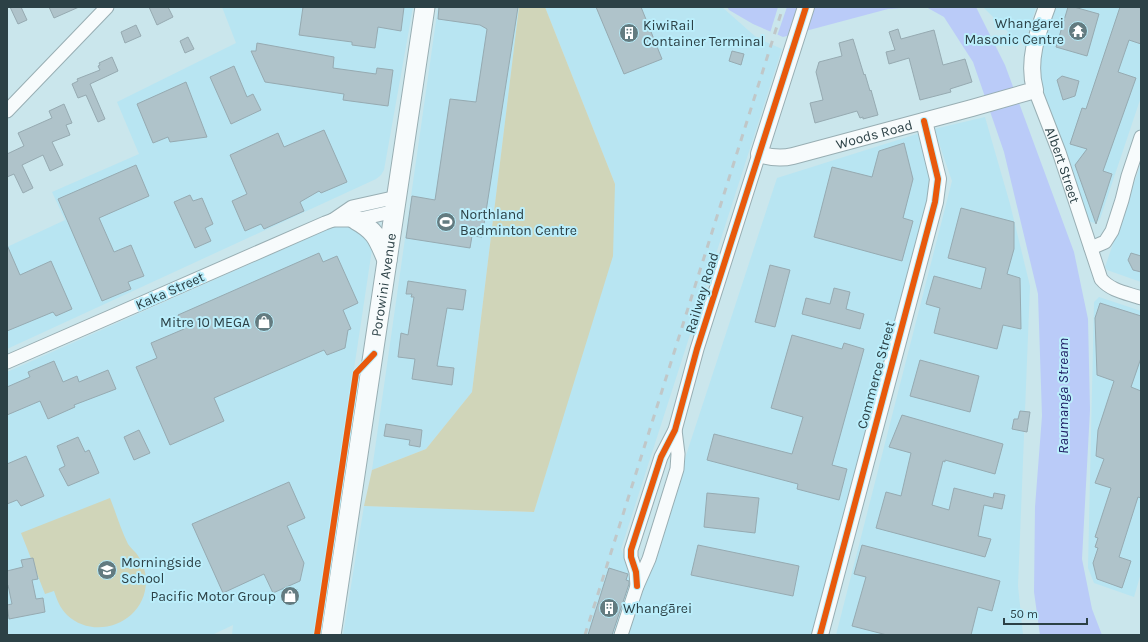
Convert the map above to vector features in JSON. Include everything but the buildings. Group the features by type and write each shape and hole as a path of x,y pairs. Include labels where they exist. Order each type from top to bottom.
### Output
{"main road":[{"name":"Porowini Avenue","path":"331,635 425,7"},
{"path":"356,220 366,225 377,236 387,260"}],"street":[{"path":"7,111 107,7"},
{"name":"Railway Road","path":"637,586 631,552 661,457 675,430 697,349 806,7"},
{"name":"Albert Street","path":"1047,7 1032,56 1031,72 1035,90 1059,152 1101,278 1106,285 1141,298"},
{"name":"Woods Road","path":"759,154 775,158 786,158 1035,90"},
{"name":"Commerce Street","path":"820,635 935,202 938,179 924,121"},
{"path":"1091,248 1105,242 1112,230 1141,137"},
{"name":"Kaka Street","path":"333,220 356,220 396,204"},
{"name":"Kaka Street","path":"7,362 333,220 352,207 396,204"},
{"name":"Railway Road","path":"621,635 637,586 650,559 677,469 678,454 675,430"}],"shaded area":[{"path":"222,7 413,7 384,170 381,175 376,179 7,349 7,247 65,220 52,192 139,154 117,102 236,43"},
{"path":"438,7 519,7 472,392 426,449 372,470"},
{"path":"545,7 722,7 757,38 782,49 621,549 634,579 613,635 343,635 364,506 534,512 547,469 615,184"},
{"path":"983,7 1036,7 1027,37 1017,41"},
{"path":"1053,7 1141,7 1141,97 1100,219 1095,223 1088,221 1052,126 1036,58"},
{"path":"985,117 1010,204 1030,286 1018,586 1023,635 836,635 952,181 934,129"},
{"path":"920,133 938,184 814,635 627,635 777,178"},
{"path":"1141,163 1141,282 1107,270 1105,267"},
{"path":"349,220 374,236 314,635 232,635 233,625 212,635 7,635 7,372"},
{"path":"1099,297 1141,311 1141,573 1134,597 1094,583 1088,568 1094,302"}],"green space":[{"path":"519,7 545,7 615,184 613,256 534,512 364,506 372,470 426,449 472,392"},
{"path":"110,498 128,544 142,563 146,581 144,595 138,607 129,617 117,624 105,627 92,627 79,623 67,615 62,610 54,591 45,594 21,533"}],"water":[{"path":"727,7 917,7 888,9 783,37 753,24 729,10"},
{"name":"Raumanga Stream","path":"926,7 976,7 1005,65 1074,252 1088,319 1090,410 1082,559 1092,609 1102,635 1040,635 1034,592 1035,507 1042,416 1038,294 1004,152 973,62 944,17"}],"pier":[{"path":"778,7 787,7 777,36 770,33"}],"railway":[{"path":"585,635 783,7"}],"cycle path":[{"path":"637,586 636,572 631,557 631,550 661,457 675,430 697,349 806,7"},
{"path":"820,635 935,202 938,179 924,121"},
{"path":"317,635 356,373 374,354"}],"place":[{"name":"Whangarei Masonic Centre","path":"1078,31"},
{"name":"KiwiRail Container Terminal","path":"629,33"},
{"name":"Northland Badminton Centre","path":"446,222"},
{"name":"Mitre 10 MEGA","path":"264,322"},
{"name":"Morningside School","path":"107,570"},
{"name":"Pacific Motor Group","path":"290,596"},
{"name":"Whangārei","path":"609,608"}]}
